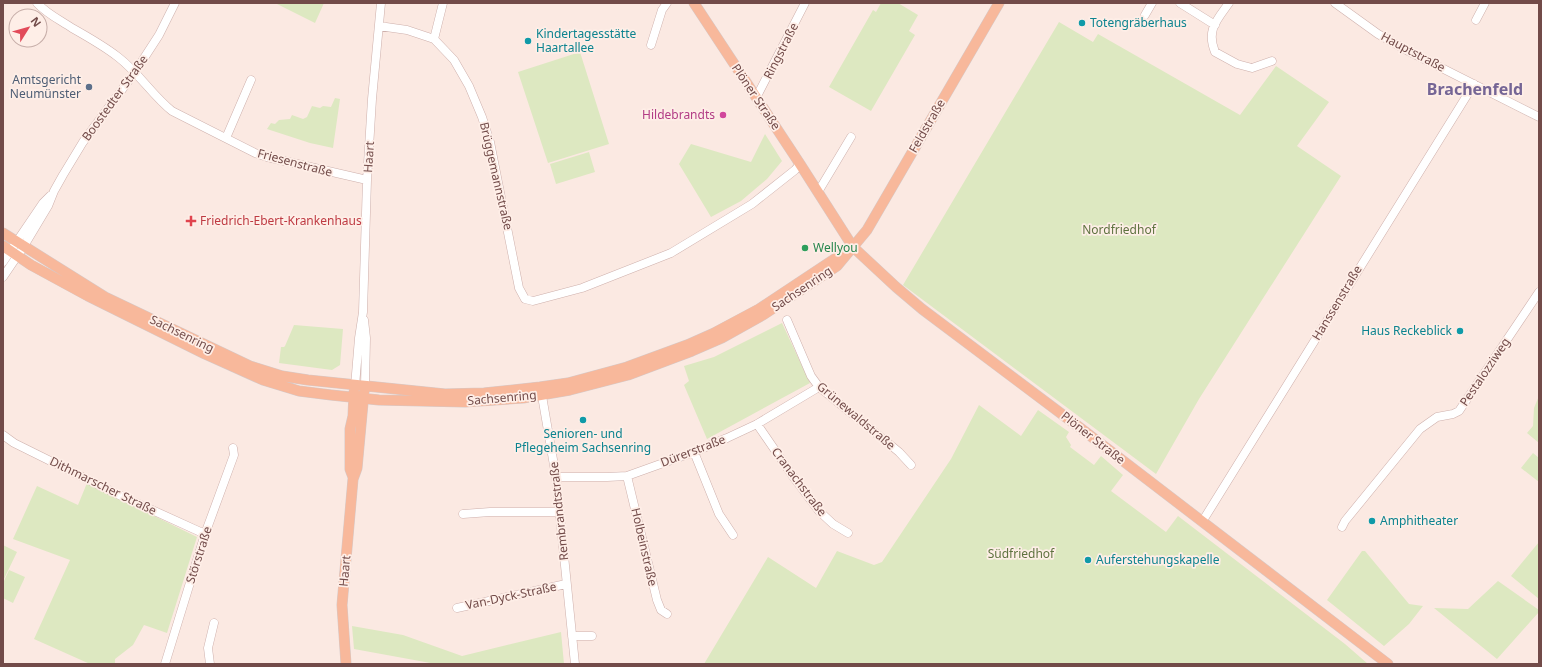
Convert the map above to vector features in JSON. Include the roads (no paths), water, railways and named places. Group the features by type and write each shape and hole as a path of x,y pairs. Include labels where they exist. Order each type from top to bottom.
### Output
{"main road":[{"name":"Plöner Straße","path":"694,3 853,247 896,288 1388,664"},
{"name":"Feldstraße","path":"853,247 867,230 999,3"},
{"name":"Sachsenring","path":"3,233 105,297 241,362 282,376 360,386 446,394 541,391"},
{"name":"Sachsenring","path":"10,251 76,291 135,320 246,373 299,391 359,398 465,402 523,398 574,381 627,368 687,345 714,333 759,309 853,247"},
{"name":"Haart","path":"346,664 342,605 353,479 357,468 360,386"},
{"path":"335,396 346,406 349,416 350,429"},
{"name":"Haart","path":"353,479 350,469 350,429 359,398"}],"street":[{"name":"Friesenstraße","path":"37,3 50,14 109,50 135,72 150,91 172,111 267,158 367,180"},
{"name":"Boostedter Straße","path":"3,262 10,251 21,244 43,203 54,192 83,142 135,72 159,35 175,3"},
{"name":"Haart","path":"360,386 359,338 363,312 367,180 382,3"},
{"path":"434,39 443,3"},
{"path":"651,45 662,10 667,3"},
{"name":"Ringstraße","path":"756,98 805,3"},
{"path":"1145,15 1152,3"},
{"path":"1180,3 1214,24"},
{"path":"1229,3 1214,24 1211,33 1211,42 1215,52 1237,64 1252,68 1272,61"},
{"name":"Hauptstraße","path":"1335,3 1384,37 1539,117"},
{"path":"1476,20 1485,3"},
{"name":"Brüggemannstraße","path":"379,26 407,30 434,39 454,60 470,86 492,149 519,288 525,299 533,301 582,288 671,253 752,204 795,170 800,164"},
{"path":"226,138 251,80"},
{"name":"Hanssenstraße","path":"1202,522 1474,84"},
{"path":"818,192 850,137"},
{"name":"Boostedter Straße","path":"3,277 10,251"},
{"name":"Pestalozziweg","path":"1342,527 1345,521 1420,429 1437,417 1454,414 1459,411 1539,292"},
{"name":"Grünewaldstraße","path":"787,320 811,376 819,387 899,452 911,465"},
{"name":"Dürerstraße","path":"556,477 627,476 694,452 757,424 819,387"},
{"name":"Rembrandtstraße","path":"541,391 556,477 566,584 576,664"},
{"name":"Cranachstraße","path":"757,424 819,511 832,524 848,533"},
{"name":"Dithmarscher Straße","path":"3,435 14,443 205,534"},
{"name":"Störstraße","path":"165,664 205,534 234,455 233,448"},
{"path":"694,452 719,514 733,535"},
{"name":"Holbeinstraße","path":"627,476 656,600 661,610 667,614"},
{"path":"463,514 490,512 559,512"},
{"name":"Van-Dyck-Straße","path":"457,608 566,584"},
{"path":"210,664 208,648 214,623"},
{"path":"572,636 592,636"}],"place":[{"name":"Totengräberhaus","path":"1082,23"},
{"name":"Kindertagesstätte Haartallee","path":"528,41"},
{"name":"Amtsgericht Neumünster","path":"89,87"},
{"name":"Hildebrandts","path":"723,115"},
{"name":"Friedrich-Ebert-Krankenhaus","path":"191,221"},
{"name":"Wellyou","path":"805,248"},
{"name":"Haus Reckeblick","path":"1460,331"},
{"name":"Senioren- und Pflegeheim Sachsenring","path":"583,420"},
{"name":"Amphitheater","path":"1372,521"},
{"name":"Auferstehungskapelle","path":"1088,560"}],"district":[{"name":"Brachenfeld","path":"1475,89"}],"park label":[{"name":"Nordfriedhof","path":"1119,230"},
{"name":"Südfriedhof","path":"1021,554"}]}
